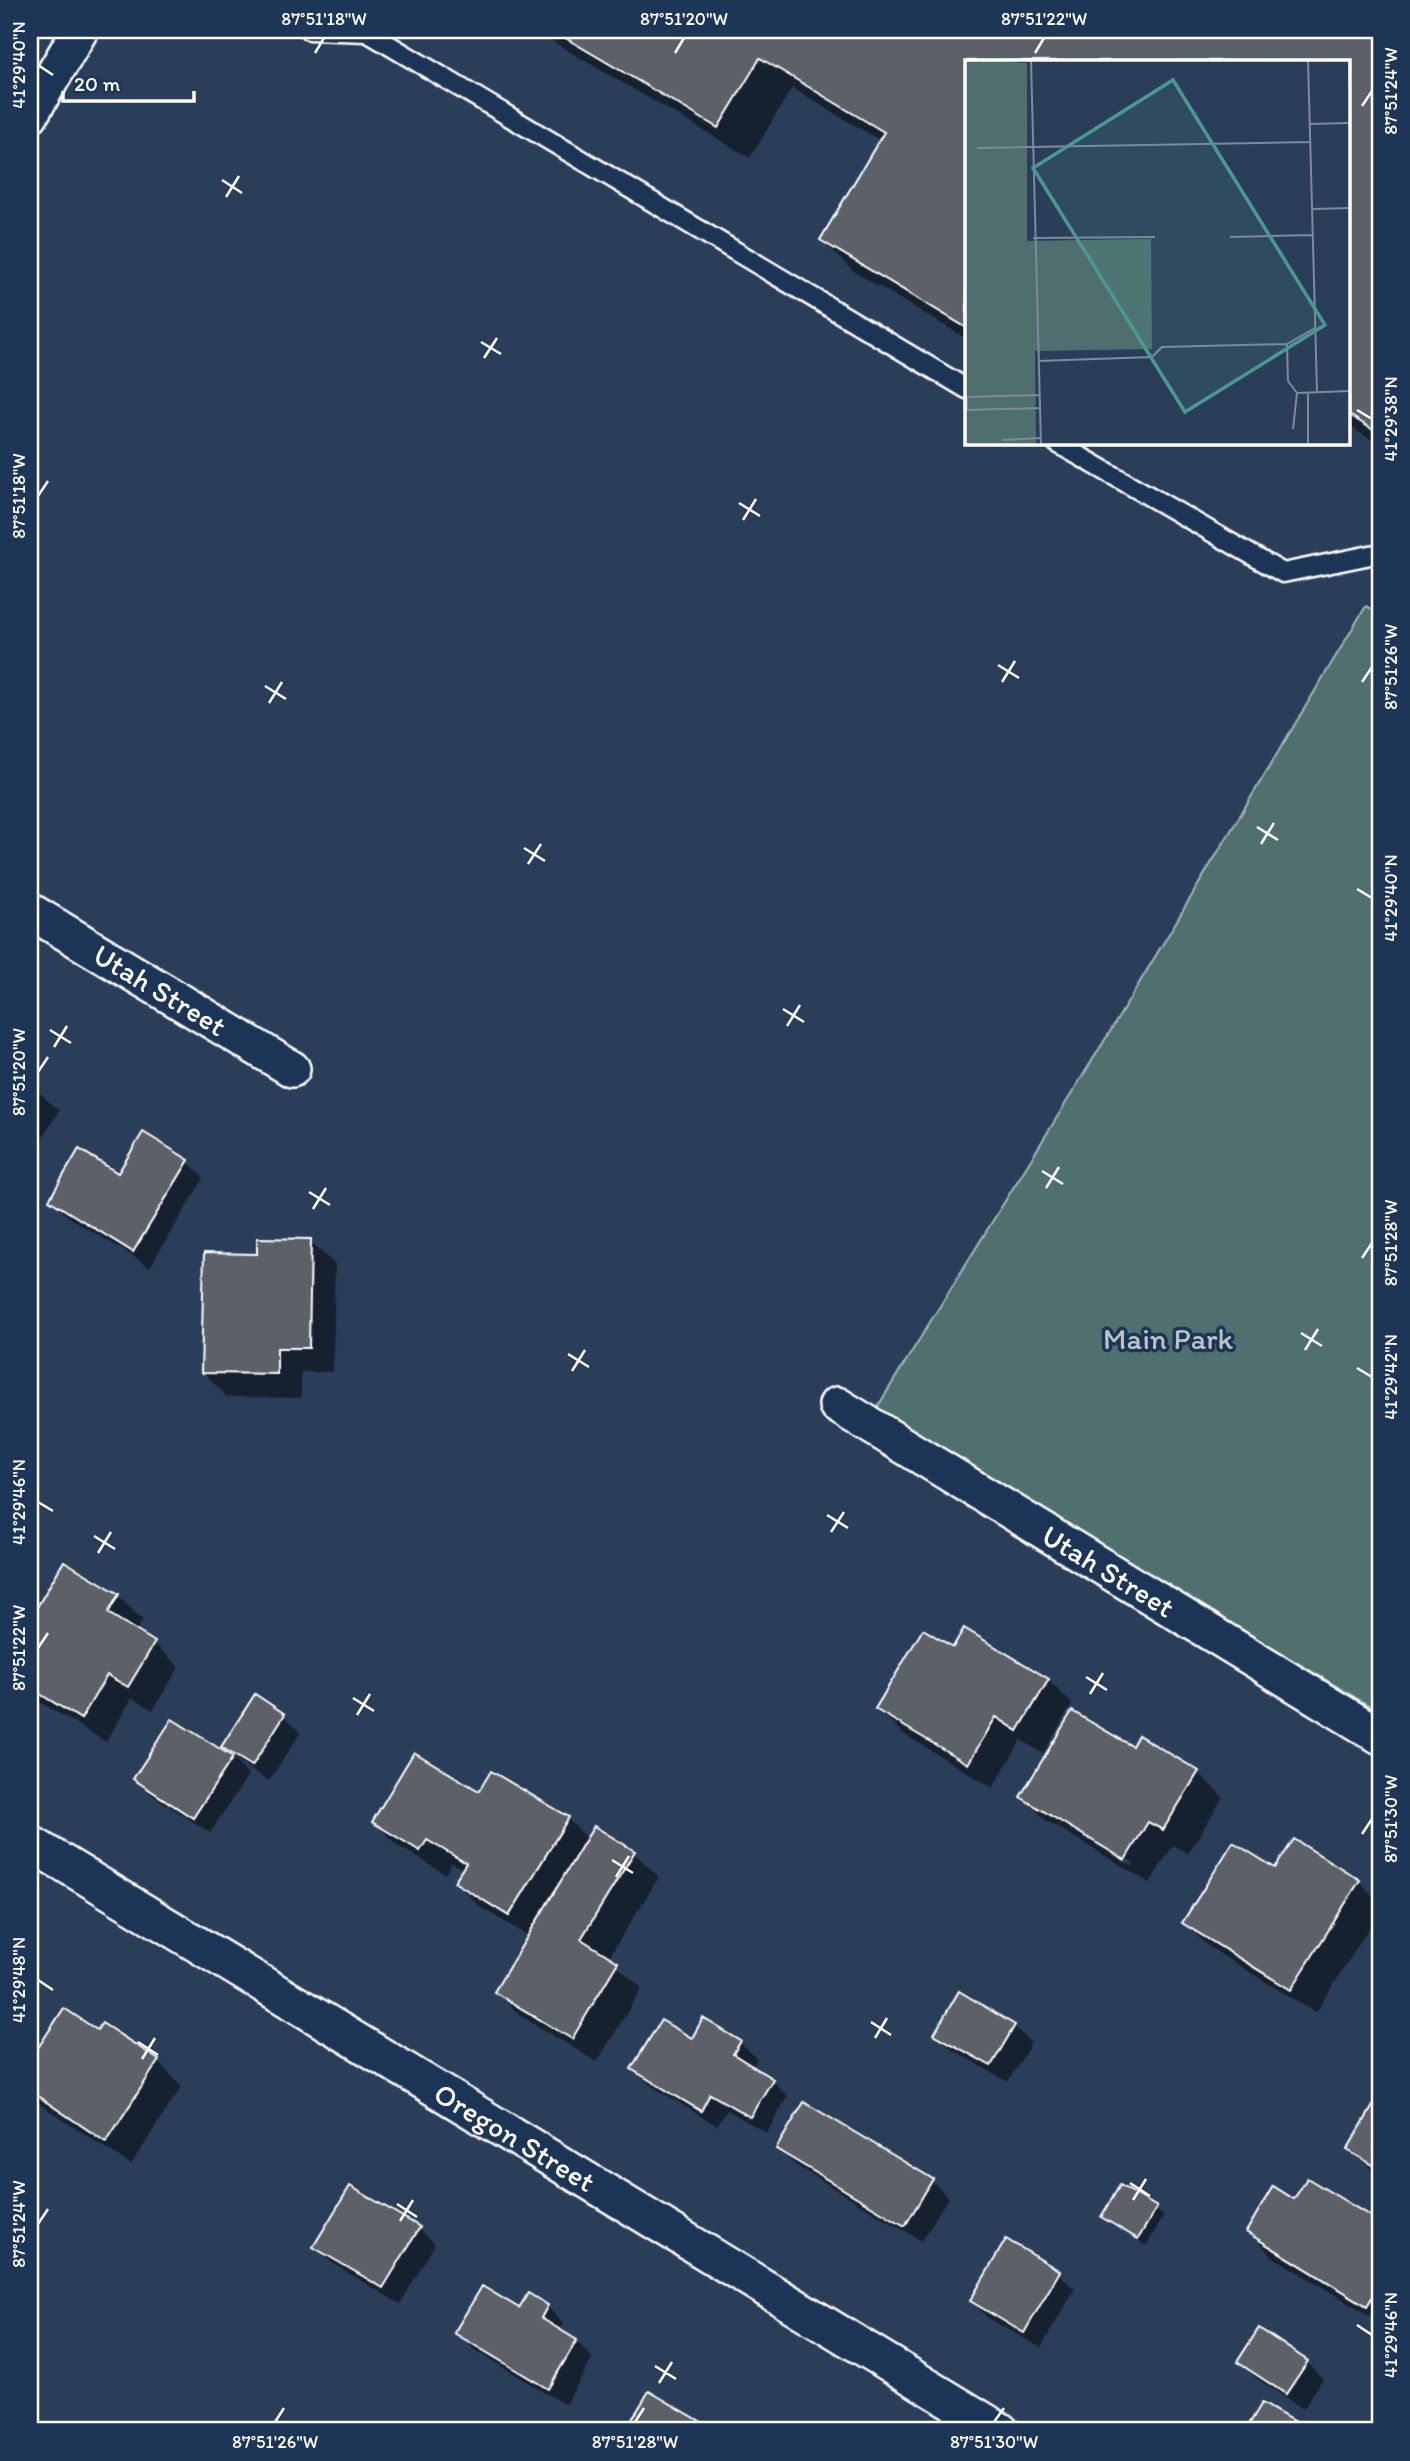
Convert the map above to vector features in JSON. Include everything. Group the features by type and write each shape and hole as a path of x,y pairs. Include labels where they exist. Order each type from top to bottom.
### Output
{"street":[{"path":"30,115 80,30"},
{"name":"Utah Street","path":"30,911 292,1069"},
{"name":"Utah Street","path":"836,1405 1380,1736"},
{"name":"Oregon Street","path":"30,1843 1001,2431"}],"lane":[{"path":"309,30 368,31 965,388"},
{"path":"1059,444 1283,573 1380,553"}],"green space":[{"name":"Main Park","path":"1366,606 1380,614 1380,1712 875,1411 1111,1030"}],"building":[{"path":"552,30 1380,30 1380,434 1350,416 1350,60 965,60 965,327 820,240 884,132 760,58 718,128"},
{"path":"143,1132 189,1160 133,1252 49,1200 79,1149 118,1173"},
{"path":"257,1238 311,1239 309,1348 277,1348 277,1374 201,1373 204,1253 257,1254"},
{"path":"64,1561 119,1594 108,1613 155,1642 128,1687 107,1675 81,1719 30,1688 30,1619"},
{"path":"964,1628 1049,1679 1018,1731 996,1717 968,1764 875,1709 923,1629 953,1647"},
{"path":"255,1694 285,1714 252,1766 221,1747"},
{"path":"1072,1711 1132,1746 1138,1735 1199,1771 1163,1830 1148,1822 1125,1860 1020,1797"},
{"path":"172,1719 233,1757 193,1818 133,1779"},
{"path":"414,1752 479,1791 491,1771 569,1817 509,1916 454,1882 466,1863 427,1840 420,1851 372,1822"},
{"path":"594,1826 635,1851 581,1939 618,1962 572,2039 494,1992"},
{"path":"1294,1839 1360,1880 1291,1990 1182,1923 1233,1842 1275,1868"},
{"path":"959,1991 1015,2025 991,2066 934,2034"},
{"path":"64,2008 97,2030 102,2023 159,2060 106,2142 30,2091 30,2060"},
{"path":"703,2018 741,2041 733,2054 773,2079 750,2117 710,2094 701,2111 631,2069 661,2020 692,2038"},
{"path":"1380,2094 1380,2169 1347,2150"},
{"path":"804,2102 933,2179 905,2226 776,2149"},
{"path":"1307,2178 1380,2222 1380,2284 1367,2306 1246,2232 1273,2186 1294,2199"},
{"path":"1120,2185 1157,2207 1138,2239 1101,2217"},
{"path":"350,2186 420,2227 383,2288 313,2247"},
{"path":"1006,2239 1060,2271 1024,2333 970,2301"},
{"path":"482,2286 519,2308 528,2293 548,2305 541,2318 577,2340 548,2389 454,2333"},
{"path":"1259,2328 1308,2361 1286,2394 1237,2362"},
{"path":"649,2391 717,2431 625,2431"},
{"path":"1262,2403 1307,2429 1306,2431 1245,2431"}]}
